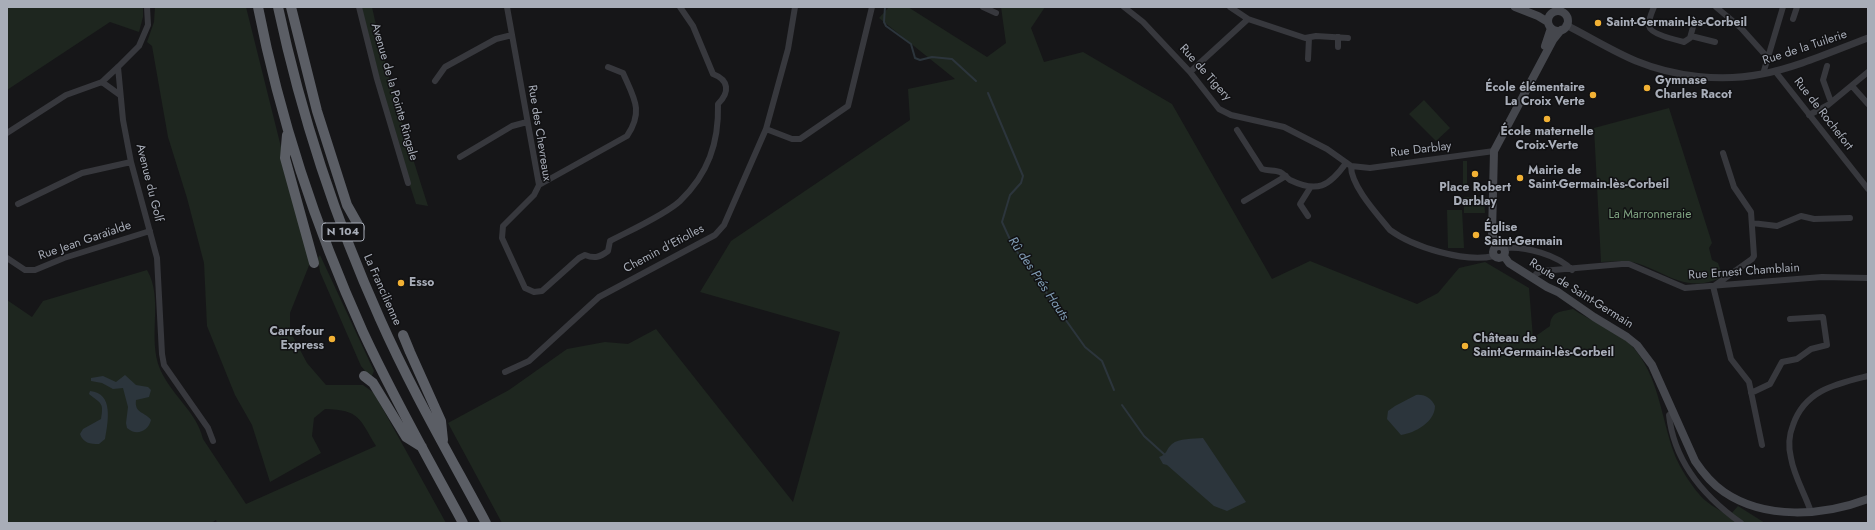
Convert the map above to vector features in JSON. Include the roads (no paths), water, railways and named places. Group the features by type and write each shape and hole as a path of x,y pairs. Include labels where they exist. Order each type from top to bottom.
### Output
{"highway":[{"name":"N 104","path":"258,7 266,47 303,180 334,263 363,332 463,523"},
{"name":"La Francilienne","path":"278,7 303,111 325,182 349,249 380,321 443,444 486,523"},
{"path":"291,7 317,111 347,205 360,228"},
{"path":"288,129 285,158 314,263"},
{"path":"403,335 442,421 443,444"},
{"path":"364,376 373,383 406,437 422,447"}],"main road":[{"path":"1515,7 1538,16 1556,30 1564,27"},
{"path":"1502,250 1492,234 1494,151 1553,40 1564,27 1568,19 1561,10 1531,7"},
{"path":"1498,143 1500,134 1537,63 1550,25 1561,10"},
{"path":"1494,256 1493,250 1502,250"},
{"name":"Route de Saint-Germain","path":"1502,250 1509,263 1558,292 1594,317 1627,336 1638,345 1652,365 1672,413 1695,461 1705,475 1723,492 1736,500 1764,509 1811,512 1845,507 1868,499"}],"street":[{"path":"7,133 66,95 102,82 139,46 148,25 147,7"},
{"name":"Avenue de la Pointe Ringale","path":"358,7 377,79 408,183"},
{"name":"Rue des Chevreaux","path":"507,7 539,185 534,196 503,226 501,231 502,238 525,288 534,292 542,291 579,258 585,255 592,258 600,257 608,251 610,241 679,202 698,180 712,153 719,121 718,104 724,98 726,86 722,77 713,74 693,26 680,7"},
{"name":"Chemin d'Etiolles","path":"505,372 529,361 599,297 715,235 724,225 766,129 788,49 795,7"},
{"path":"766,129 792,139 800,139 848,106 872,7"},
{"path":"983,7 996,13"},
{"name":"Rue de Tigery","path":"1124,7 1144,22 1190,72 1219,109 1231,115 1284,127 1327,149 1349,165"},
{"path":"1230,7 1248,19 1305,38 1316,36 1348,38"},
{"path":"1654,7 1649,26 1652,32 1684,42 1688,41 1694,28"},
{"path":"1717,7 1742,28 1768,58"},
{"path":"1763,74 1784,7"},
{"path":"1793,19 1797,7"},
{"path":"1190,72 1248,19"},
{"name":"Rue de la Tuilerie","path":"1564,27 1637,62 1670,72 1695,76 1727,78 1763,74 1775,71 1868,38"},
{"path":"435,81 445,67 496,39 512,35"},
{"path":"1691,36 1715,42"},
{"path":"1308,59 1309,38"},
{"path":"1338,38 1338,47"},
{"path":"1827,66 1823,80 1831,102"},
{"name":"Avenue du Golf","path":"118,67 120,95 130,162 157,258 162,354 164,365 208,428 213,441"},
{"path":"539,185 627,136 634,126 637,113 636,102 624,73 608,67"},
{"name":"Rue de Rochefort","path":"1775,71 1868,189"},
{"path":"1809,115 1831,102 1868,72"},
{"path":"102,82 120,95"},
{"path":"1852,86 1868,104"},
{"path":"460,157 512,126 527,122"},
{"path":"1237,130 1262,169 1278,171 1288,179 1310,188 1321,186 1349,165 1355,183 1385,224 1396,234 1424,246 1459,257 1469,258 1494,256"},
{"name":"Rue Darblay","path":"1349,165 1370,168 1494,151"},
{"path":"1723,154 1734,187 1751,212 1754,256 1752,259 1713,286 1731,360 1749,382 1762,445"},
{"path":"18,204 82,173 130,162"},
{"path":"1244,201 1286,176"},
{"path":"1308,216 1300,204 1310,188"},
{"path":"1752,223 1777,226 1801,216 1814,219 1850,218"},
{"name":"Rue Jean Garaïalde","path":"7,258 25,270 35,270 64,258 150,231"},
{"path":"1502,250 1537,252 1566,263 1572,270"},
{"name":"Rue Ernest Chamblain","path":"1534,279 1536,274 1542,271 1572,270 1622,264 1629,264 1685,288 1822,277 1868,278"},
{"path":"1751,393 1770,384 1782,362 1797,359 1811,349 1827,346 1823,316 1790,319"},
{"path":"1811,512 1791,459 1789,439 1794,421 1802,406 1814,395 1832,385 1868,376"},
{"path":"1672,413 1669,415 1671,431 1677,449 1694,479 1716,504 1741,523"}],"waterway":[{"name":"Rû des Prés Hauts","path":"885,7 884,22 886,26 911,44 915,58 920,60 932,57 952,59 976,81"},
{"name":"Rû des Prés Hauts","path":"988,93 1023,176 1021,183 1010,195 1002,222 1013,246 1085,347 1102,361 1114,390"},
{"name":"Rû des Prés Hauts","path":"1122,405 1144,436 1165,455"}],"place":[{"name":"Saint-Germain-lès-Corbeil","path":"1598,23"},
{"name":"Gymnase Charles Racot","path":"1647,88"},
{"name":"École élémentaire La Croix Verte","path":"1593,95"},
{"name":"École maternelle Croix-Verte","path":"1547,119"},
{"name":"Place Robert Darblay","path":"1475,174"},
{"name":"Mairie de Saint-Germain-lès-Corbeil","path":"1520,178"},
{"name":"Église Saint-Germain","path":"1476,235"},
{"name":"Esso","path":"401,283"},
{"name":"Carrefour Express","path":"332,339"},
{"name":"Château de Saint-Germain-lès-Corbeil","path":"1465,346"}],"park label":[{"name":"La Marronneraie","path":"1650,215"}]}
